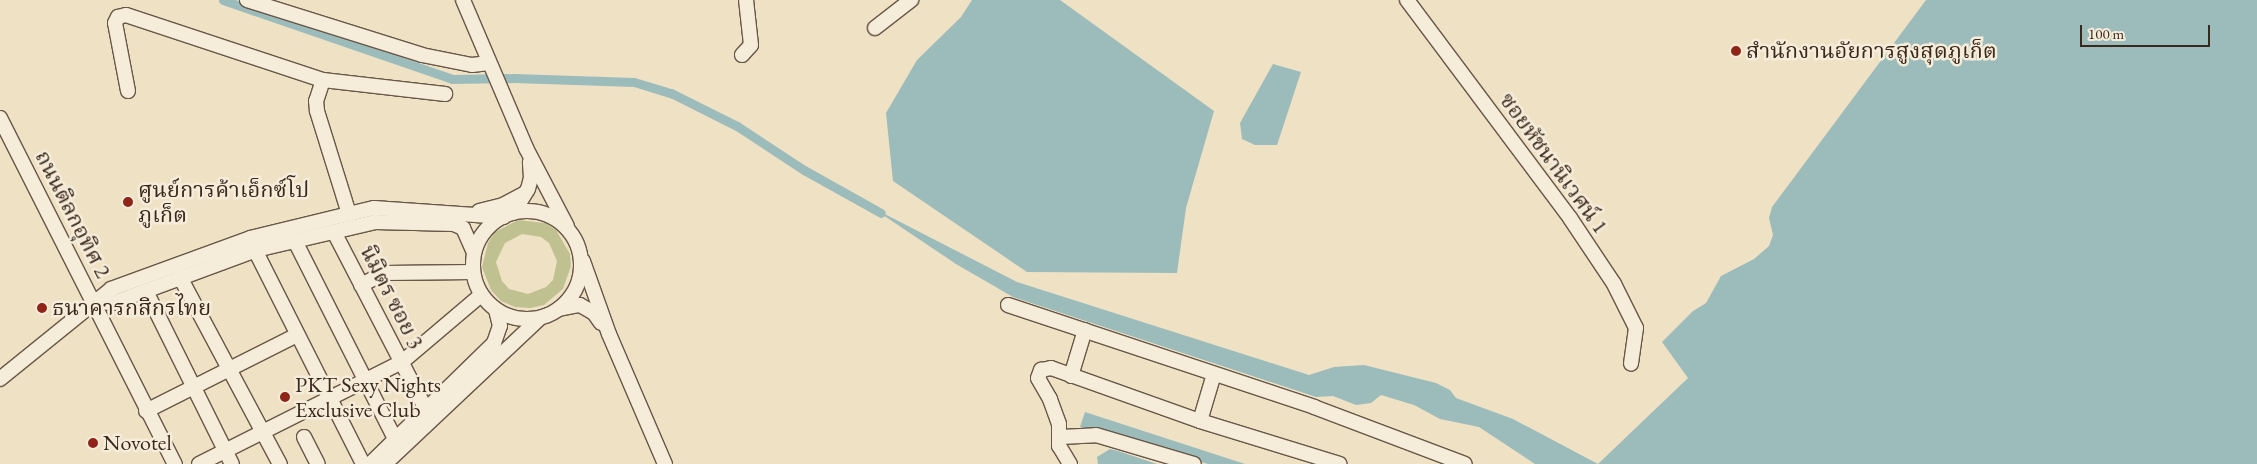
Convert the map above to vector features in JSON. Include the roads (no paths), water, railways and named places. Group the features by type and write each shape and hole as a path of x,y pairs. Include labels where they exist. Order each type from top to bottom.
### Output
{"street":[{"path":"247,0 422,55 472,65 490,65"},
{"path":"463,0 526,148 579,251 609,334 665,464"},
{"path":"742,55 751,44 746,0"},
{"path":"875,28 907,1"},
{"name":"ซอยหัชนานิเวศน์ 1","path":"1416,3 1614,284 1636,328 1631,364"},
{"path":"128,91 115,23 118,17 126,15 322,80 445,94"},
{"path":"322,80 316,102 317,111 349,214"},
{"name":"ถนนติลกอุทิศ 2","path":"0,118 146,411 175,464"},
{"path":"526,148 532,178 527,192 508,215 481,237 474,253 473,272 481,295 496,310 524,320 542,317"},
{"path":"466,214 503,205 527,192"},
{"path":"0,379 111,289 349,214 374,208 466,214 543,214 562,224 572,236"},
{"path":"93,302 113,303 180,277 253,244 295,241 375,222 454,224 464,228 474,253"},
{"name":"นิมิตร ซอย 3","path":"334,232 429,414"},
{"path":"295,241 395,440"},
{"path":"253,244 363,464"},
{"path":"558,310 571,297 578,282 579,251"},
{"path":"361,285 385,273 473,272"},
{"path":"180,277 280,464"},
{"path":"146,291 232,464"},
{"path":"199,464 262,430 402,362 481,295"},
{"path":"370,464 395,440 429,414 526,328 542,317 575,305 587,308 609,334"},
{"path":"1008,305 1214,374 1466,464"},
{"path":"387,463 494,343 500,326 496,310"},
{"path":"1071,376 1085,330"},
{"path":"146,411 297,335"},
{"path":"1070,464 1059,446 1060,438 1050,399 1038,378 1040,370 1051,368 1200,421 1340,464"},
{"path":"1200,421 1214,374"},
{"path":"1060,438 1096,435 1194,464"},
{"path":"304,437 318,464"}],"water":[{"path":"972,0 1060,0 1214,111 1186,208 1177,273 1027,272 893,181 886,113 917,60 961,17"},
{"path":"1926,0 2257,0 2257,464 1598,464 1688,378 1662,342 1693,311 1706,303 1721,276 1754,259 1769,246 1773,235 1769,218 1772,207"},
{"path":"1273,64 1301,72 1277,145 1255,145 1242,139 1240,123"},
{"path":"871,207 1017,282 1309,375 1334,367 1364,365 1436,383 1450,390 1456,398 1513,419 1598,464 1535,464 1479,427 1440,419 1414,405 1381,395 1371,403 1356,405 1333,396 1316,397 1013,297 956,264"},
{"path":"1085,412 1245,464 1208,464 1080,427"},
{"path":"1110,449 1157,464 1098,464 1097,457"}],"waterway":[{"path":"223,0 452,79 514,78 634,82 671,93 737,126 804,170 881,213"}],"place":[{"name":"สำนักงานอัยการสูงสุดภูเก็ต","path":"1736,51"},
{"name":"ศูนย์การค้าเอ็กซ์โป ภูเก็ต","path":"128,202"},
{"name":"ธนาคารกสิกรไทย","path":"42,308"},
{"name":"PKT Sexy Nights Exclusive Club","path":"285,397"},
{"name":"Novotel","path":"93,443"}]}
